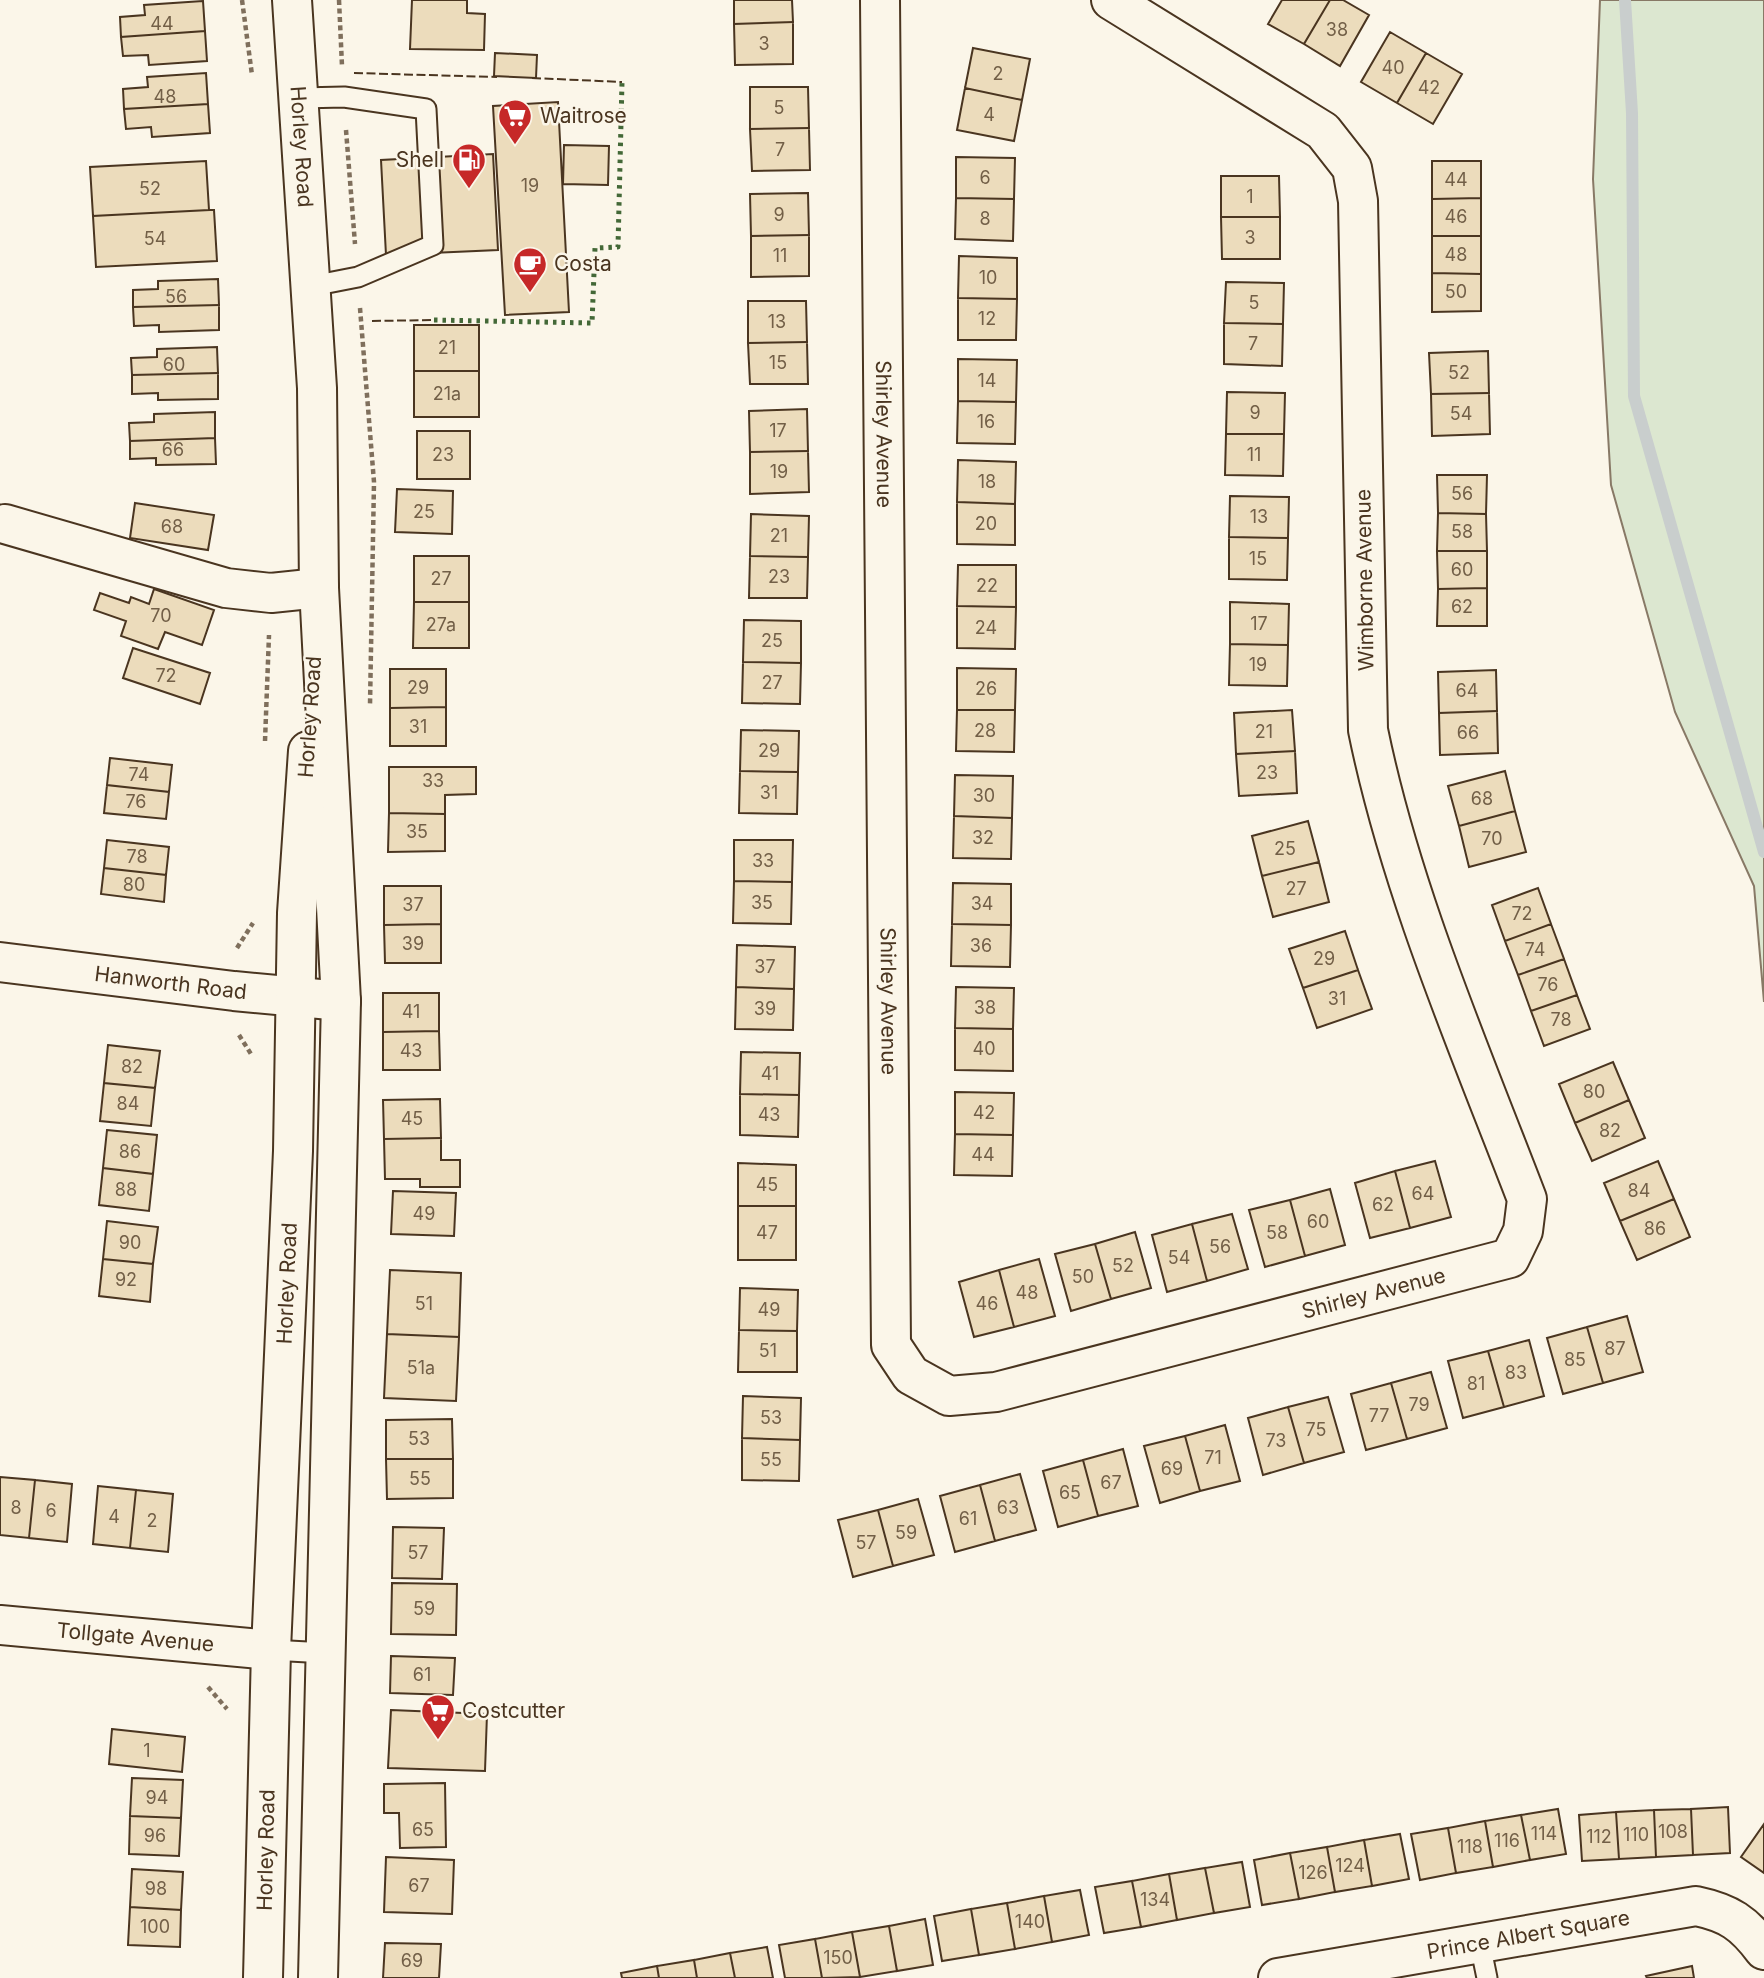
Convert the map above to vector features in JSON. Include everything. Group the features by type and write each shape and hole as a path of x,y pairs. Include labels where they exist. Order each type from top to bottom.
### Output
{"street":[{"name":"Horley Road","path":"292,0 317,388 319,589 341,1000 318,1978"},
{"name":"Shirley Avenue","path":"880,0 891,1345 911,1374 949,1396 996,1392 1510,1258"},
{"name":"Wimborne Avenue","path":"1111,0 1323,131 1352,168 1358,201 1368,730 1381,792 1441,973 1527,1199 1523,1231 1510,1258"},
{"path":"5,524 226,588 271,593 319,589"},
{"name":"Horley Road","path":"263,1978 271,1650 293,1151 297,913 319,589"},
{"name":"Hanworth Road","path":"0,962 295,997 341,1000"},
{"name":"Tollgate Avenue","path":"0,1625 271,1650"},
{"name":"Prince Albert Square","path":"1278,1978 1483,1961 1696,1906 1726,1913 1753,1935 1764,1950"}],"lane":[{"path":"300,98 344,97 426,109 433,245 358,277 312,286"},
{"path":"271,1650 326,1653"}],"green space":[{"path":"1600,0 1764,0 1764,1002 1754,886 1675,712 1611,485 1593,179"}],"building":[{"path":"412,0 467,0 467,13 485,14 484,50 410,49"},
{"path":"734,0 792,0 793,22 734,24"},
{"path":"1282,0 1330,0 1304,44 1268,24"},
{"path":"1330,0 1343,0 1369,15 1340,66 1304,44"},
{"path":"203,1 205,31 121,37 120,17 145,15 144,5"},
{"path":"793,22 793,64 735,65 734,24"},
{"path":"205,31 207,61 149,65 148,55 123,56 121,37"},
{"path":"1390,32 1426,53 1397,103 1361,82"},
{"path":"973,48 1030,59 1022,100 965,88"},
{"path":"495,53 537,55 536,78 494,76"},
{"path":"1426,53 1462,74 1433,124 1397,103"},
{"path":"206,73 208,104 124,109 123,89 148,87 147,77"},
{"path":"750,87 808,87 809,128 750,129"},
{"path":"965,88 1022,100 1014,141 957,130"},
{"path":"558,102 569,312 505,315 493,106"},
{"path":"208,104 210,133 152,137 151,127 126,129 124,109"},
{"path":"809,128 810,170 752,171 750,129"},
{"path":"564,145 609,146 608,185 563,184"},
{"path":"493,154 498,250 386,255 381,160"},
{"path":"956,157 1015,158 1014,199 956,198"},
{"path":"206,161 209,210 93,216 90,167"},
{"path":"1432,161 1481,161 1481,198 1432,199"},
{"path":"1221,176 1279,176 1280,217 1221,217"},
{"path":"808,193 809,235 751,236 750,194"},
{"path":"956,198 1014,199 1013,241 955,239"},
{"path":"1481,198 1481,236 1432,236 1432,199"},
{"path":"214,210 217,261 96,267 93,216"},
{"path":"1221,217 1280,217 1280,259 1222,259"},
{"path":"809,235 809,276 751,277 751,236"},
{"path":"1432,236 1481,236 1481,274 1432,273"},
{"path":"959,256 1017,258 1017,299 958,298"},
{"path":"1432,273 1481,274 1481,311 1432,312"},
{"path":"218,279 219,305 133,307 133,290 158,289 158,281"},
{"path":"1226,282 1284,283 1283,324 1224,323"},
{"path":"958,298 1017,299 1016,340 958,340"},
{"path":"748,301 806,301 807,342 748,343"},
{"path":"219,305 219,330 159,332 159,325 134,326 133,307"},
{"path":"1224,323 1283,324 1282,366 1224,364"},
{"path":"414,325 479,325 479,371 414,371"},
{"path":"807,342 808,384 750,384 748,343"},
{"path":"217,347 218,373 132,375 131,358 157,357 157,349"},
{"path":"1488,351 1489,393 1431,394 1429,353"},
{"path":"958,359 1017,360 1016,402 958,401"},
{"path":"414,371 479,371 479,417 414,417"},
{"path":"218,373 218,399 158,400 158,393 132,394 132,375"},
{"path":"1227,392 1285,393 1284,434 1226,434"},
{"path":"1489,393 1490,434 1432,436 1431,394"},
{"path":"958,401 1016,402 1015,444 957,443"},
{"path":"807,409 808,451 750,452 749,411"},
{"path":"215,412 215,438 130,441 129,423 154,422 154,414"},
{"path":"417,431 470,431 470,479 417,479"},
{"path":"1226,434 1284,434 1283,476 1225,475"},
{"path":"215,438 216,464 156,465 156,458 130,459 130,441"},
{"path":"808,451 809,492 750,494 750,452"},
{"path":"958,460 1016,462 1015,504 957,502"},
{"path":"1437,475 1487,475 1486,514 1438,513"},
{"path":"397,489 453,491 452,534 395,532"},
{"path":"1230,496 1289,497 1288,538 1229,537"},
{"path":"957,502 1015,504 1015,545 957,544"},
{"path":"135,503 214,515 208,550 130,538"},
{"path":"1438,513 1486,514 1487,551 1437,551"},
{"path":"751,514 809,516 808,557 750,556"},
{"path":"1229,537 1288,538 1287,580 1229,579"},
{"path":"1437,551 1487,551 1487,588 1438,589"},
{"path":"414,556 469,556 469,602 414,602"},
{"path":"750,556 808,557 807,598 749,598"},
{"path":"958,565 1016,565 1016,607 957,606"},
{"path":"1487,588 1487,626 1437,626 1438,589"},
{"path":"154,589 214,610 202,645 165,632 158,649 121,636 126,621 94,610 100,593 129,603 131,597 149,604"},
{"path":"414,602 469,602 469,648 413,648"},
{"path":"1230,602 1289,604 1288,645 1230,644"},
{"path":"957,606 1016,607 1015,649 957,648"},
{"path":"744,620 801,621 801,663 743,662"},
{"path":"1230,644 1288,645 1287,686 1229,685"},
{"path":"133,648 210,673 200,704 123,678"},
{"path":"743,662 801,663 800,704 742,703"},
{"path":"957,668 1016,669 1015,710 957,710"},
{"path":"390,669 446,669 446,707 390,708"},
{"path":"1496,670 1497,711 1439,713 1438,672"},
{"path":"446,707 446,746 390,746 390,708"},
{"path":"957,710 1015,710 1014,752 956,751"},
{"path":"1292,710 1295,751 1236,754 1234,713"},
{"path":"1497,711 1498,753 1440,755 1439,713"},
{"path":"741,730 799,731 798,772 740,771"},
{"path":"1295,751 1297,793 1239,796 1236,754"},
{"path":"110,758 172,765 169,792 107,785"},
{"path":"389,767 476,767 476,794 445,795 445,814 389,813"},
{"path":"740,771 798,772 797,814 739,813"},
{"path":"1505,771 1515,811 1459,826 1448,786"},
{"path":"955,775 1013,776 1012,818 954,816"},
{"path":"107,785 169,792 166,819 104,813"},
{"path":"1515,811 1526,852 1469,867 1459,826"},
{"path":"389,813 445,814 445,851 388,852"},
{"path":"954,816 1012,818 1011,859 953,858"},
{"path":"1308,821 1319,862 1262,876 1252,836"},
{"path":"107,840 169,847 166,875 104,868"},
{"path":"734,840 793,840 792,882 734,881"},
{"path":"1319,862 1329,902 1273,917 1262,876"},
{"path":"104,868 166,875 164,902 101,894"},
{"path":"734,881 792,882 791,924 733,923"},
{"path":"953,883 1011,884 1011,925 952,924"},
{"path":"384,886 441,886 441,924 384,925"},
{"path":"1538,888 1551,924 1505,941 1492,905"},
{"path":"441,924 441,963 385,963 384,925"},
{"path":"952,924 1011,925 1010,967 951,966"},
{"path":"1551,924 1564,959 1518,975 1505,941"},
{"path":"1345,931 1358,970 1303,988 1289,949"},
{"path":"737,945 795,947 794,989 736,987"},
{"path":"1564,959 1577,995 1531,1011 1518,975"},
{"path":"1358,970 1372,1009 1317,1028 1303,988"},
{"path":"736,987 794,989 793,1030 735,1029"},
{"path":"956,987 1014,988 1013,1029 955,1028"},
{"path":"383,993 439,993 439,1031 383,1032"},
{"path":"1577,995 1590,1029 1544,1046 1531,1011"},
{"path":"955,1028 1013,1029 1013,1071 955,1070"},
{"path":"439,1031 440,1070 383,1070 383,1032"},
{"path":"108,1045 160,1051 155,1088 104,1083"},
{"path":"741,1052 800,1053 799,1095 740,1094"},
{"path":"1613,1062 1629,1100 1575,1123 1559,1084"},
{"path":"104,1083 155,1088 151,1126 100,1121"},
{"path":"955,1092 1014,1093 1013,1135 955,1134"},
{"path":"740,1094 799,1095 798,1137 740,1135"},
{"path":"440,1099 441,1138 384,1139 383,1100"},
{"path":"1629,1100 1645,1138 1592,1161 1575,1123"},
{"path":"107,1130 157,1135 153,1174 103,1168"},
{"path":"955,1134 1013,1135 1012,1176 954,1175"},
{"path":"441,1138 441,1160 460,1160 460,1187 420,1187 420,1179 385,1179 384,1139"},
{"path":"1435,1161 1451,1217 1410,1228 1395,1171"},
{"path":"1658,1161 1674,1199 1620,1221 1604,1183"},
{"path":"738,1163 796,1165 796,1206 738,1206"},
{"path":"103,1168 153,1174 149,1211 99,1205"},
{"path":"1395,1171 1410,1228 1370,1238 1355,1183"},
{"path":"1330,1189 1345,1245 1305,1256 1290,1200"},
{"path":"393,1191 456,1193 454,1236 391,1234"},
{"path":"1674,1199 1690,1237 1637,1260 1620,1221"},
{"path":"1290,1200 1305,1256 1265,1267 1249,1210"},
{"path":"738,1206 796,1206 796,1260 738,1260"},
{"path":"1232,1214 1248,1269 1207,1281 1192,1224"},
{"path":"107,1221 158,1227 153,1264 103,1259"},
{"path":"1192,1224 1207,1281 1167,1292 1152,1235"},
{"path":"1135,1232 1151,1288 1111,1299 1095,1244"},
{"path":"1095,1244 1111,1299 1071,1311 1055,1254"},
{"path":"103,1259 153,1264 150,1302 99,1296"},
{"path":"1039,1259 1055,1316 1014,1327 999,1270"},
{"path":"390,1270 461,1273 459,1337 387,1334"},
{"path":"999,1270 1014,1327 974,1337 959,1282"},
{"path":"740,1288 798,1290 797,1331 739,1330"},
{"path":"1627,1316 1643,1372 1603,1383 1587,1327"},
{"path":"1587,1327 1603,1383 1563,1394 1547,1338"},
{"path":"739,1330 797,1331 797,1372 738,1372"},
{"path":"387,1334 459,1337 456,1401 384,1398"},
{"path":"1529,1340 1544,1396 1504,1407 1488,1351"},
{"path":"1488,1351 1504,1407 1463,1418 1448,1361"},
{"path":"1431,1372 1447,1428 1407,1439 1391,1383"},
{"path":"1391,1383 1407,1439 1366,1450 1351,1394"},
{"path":"743,1396 801,1398 800,1440 742,1438"},
{"path":"1328,1397 1344,1452 1304,1463 1288,1407"},
{"path":"1288,1407 1304,1463 1263,1475 1248,1418"},
{"path":"452,1419 453,1459 386,1459 386,1420"},
{"path":"1225,1425 1240,1481 1200,1491 1185,1436"},
{"path":"1185,1436 1200,1491 1160,1503 1144,1446"},
{"path":"742,1438 800,1440 799,1481 742,1480"},
{"path":"1123,1449 1138,1506 1098,1516 1083,1460"},
{"path":"386,1459 453,1459 453,1498 387,1499"},
{"path":"1083,1460 1098,1516 1058,1527 1043,1471"},
{"path":"1020,1474 1036,1530 995,1541 980,1485"},
{"path":"0,1477 35,1480 29,1538 0,1535"},
{"path":"35,1480 72,1484 67,1542 29,1538"},
{"path":"980,1485 995,1541 955,1552 940,1496"},
{"path":"98,1486 136,1490 130,1548 93,1544"},
{"path":"136,1490 173,1494 168,1552 130,1548"},
{"path":"918,1499 934,1555 893,1566 878,1510"},
{"path":"878,1510 893,1566 853,1577 838,1520"},
{"path":"393,1527 444,1528 442,1579 392,1578"},
{"path":"392,1583 457,1584 456,1635 391,1634"},
{"path":"391,1656 455,1658 453,1695 390,1693"},
{"name":"Costcutter","path":"391,1710 487,1714 485,1771 388,1768"},
{"path":"112,1729 185,1737 182,1772 109,1764"},
{"path":"132,1778 183,1780 181,1818 130,1816"},
{"path":"445,1783 446,1847 400,1848 399,1813 384,1813 384,1784"},
{"path":"1728,1807 1730,1853 1693,1855 1691,1809"},
{"path":"1558,1809 1566,1854 1530,1860 1521,1815"},
{"path":"1691,1809 1693,1855 1656,1857 1654,1810"},
{"path":"1654,1810 1656,1857 1619,1859 1616,1812"},
{"path":"1616,1812 1619,1859 1582,1861 1579,1815"},
{"path":"1521,1815 1530,1860 1493,1867 1485,1821"},
{"path":"130,1816 181,1818 179,1856 129,1854"},
{"path":"1485,1821 1493,1867 1456,1873 1448,1828"},
{"path":"1764,1824 1764,1873 1741,1857"},
{"path":"1448,1828 1456,1873 1420,1880 1411,1834"},
{"path":"1400,1834 1409,1879 1372,1886 1364,1840"},
{"path":"1364,1840 1372,1886 1335,1892 1327,1847"},
{"path":"1327,1847 1335,1892 1299,1899 1290,1853"},
{"path":"1290,1853 1299,1899 1262,1905 1254,1860"},
{"path":"386,1857 454,1860 452,1914 384,1912"},
{"path":"1242,1862 1250,1907 1214,1913 1205,1868"},
{"path":"1205,1868 1214,1913 1177,1920 1169,1874"},
{"path":"132,1869 183,1872 181,1910 130,1907"},
{"path":"1169,1874 1177,1920 1141,1927 1132,1881"},
{"path":"1132,1881 1141,1927 1104,1933 1095,1887"},
{"path":"1080,1890 1089,1935 1052,1942 1044,1896"},
{"path":"1044,1896 1052,1942 1015,1949 1007,1903"},
{"path":"1007,1903 1015,1949 979,1955 971,1909"},
{"path":"130,1907 181,1910 180,1947 128,1945"},
{"path":"971,1909 979,1955 942,1961 934,1916"},
{"path":"925,1919 933,1965 897,1971 889,1926"},
{"path":"889,1926 897,1971 860,1977 852,1932"},
{"path":"852,1932 860,1977 822,1978 815,1939"},
{"path":"815,1939 822,1978 785,1978 779,1945"},
{"path":"385,1943 441,1944 439,1978 383,1978"},
{"path":"767,1947 773,1978 735,1978 730,1953"},
{"path":"730,1953 735,1978 697,1978 694,1960"},
{"path":"694,1960 697,1978 659,1978 657,1966"},
{"path":"657,1966 659,1978 622,1978 621,1973"},
{"path":"1692,1966 1694,1978 1646,1976"}],"waterway":[{"path":"1625,0 1632,113 1634,396 1764,852"}],"hedge":[{"path":"434,320 592,323 595,248 618,247 622,82"}],"fence":[{"path":"354,73 497,77"},
{"path":"532,78 622,82"},
{"path":"372,321 434,320"}],"place":[{"name":"Waitrose","path":"515,146"},
{"name":"Shell","path":"469,190"},
{"name":"Costa","path":"530,294"},
{"name":"Costcutter","path":"438,1741"}]}
